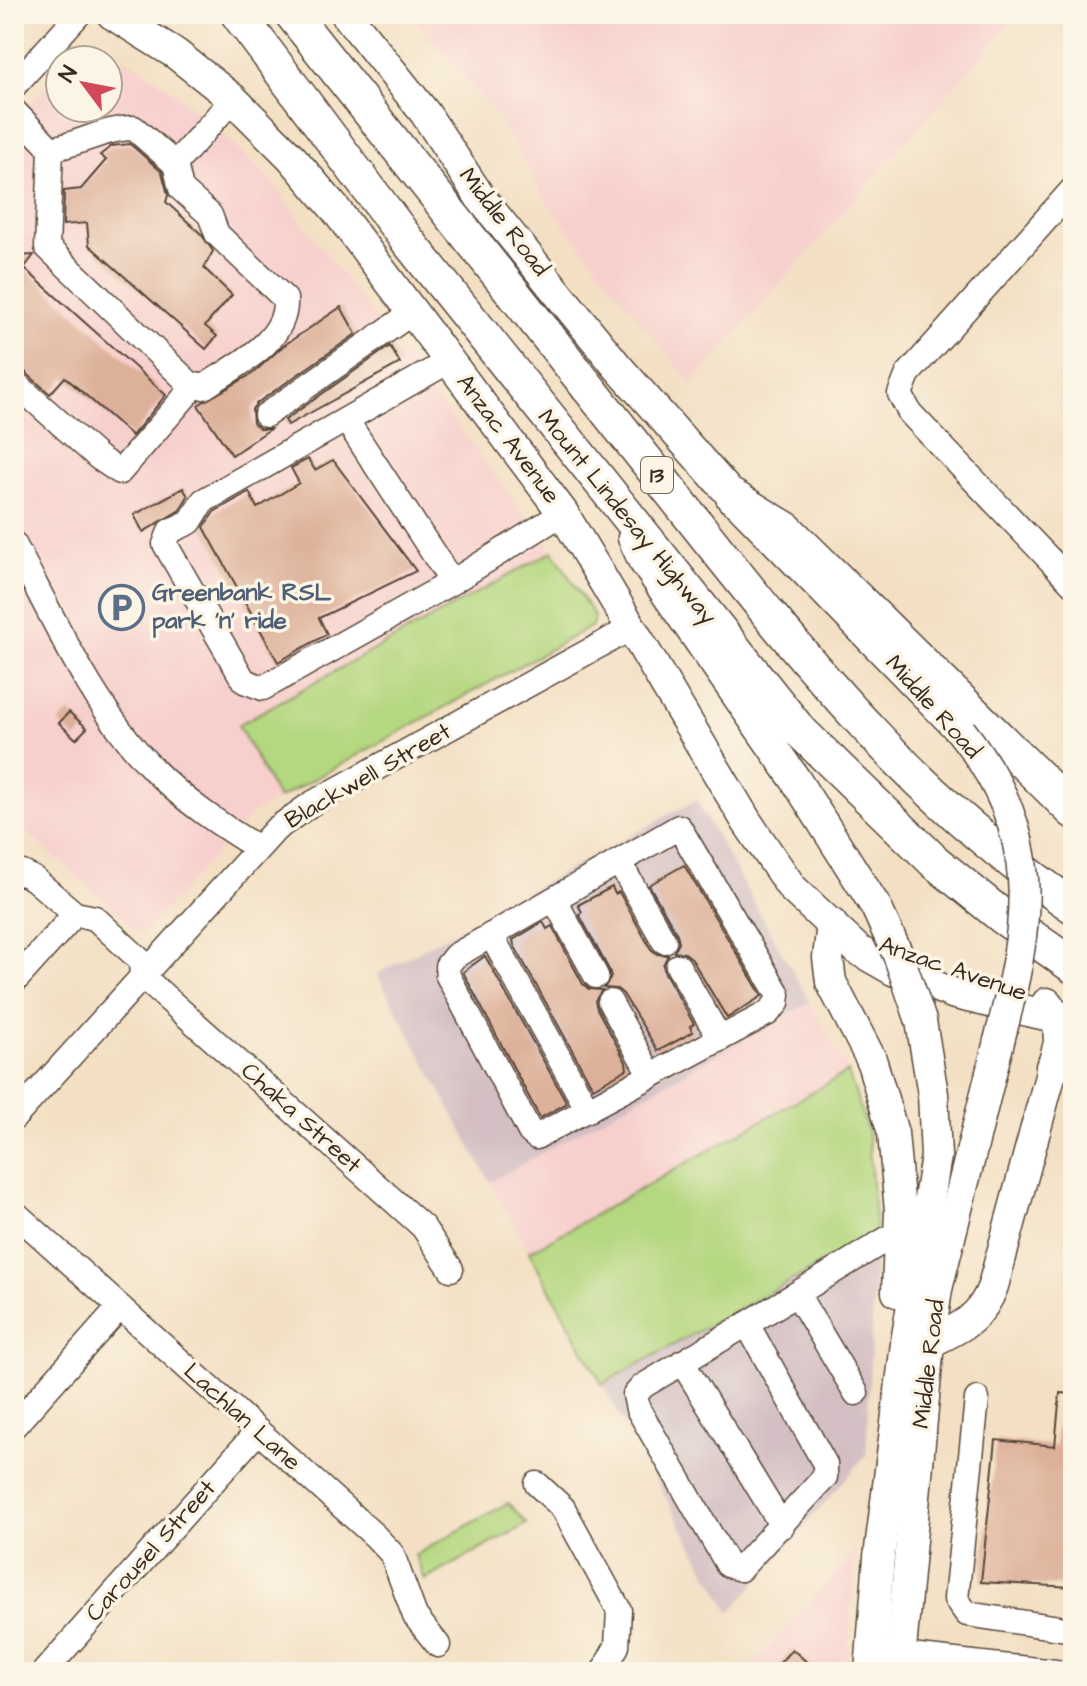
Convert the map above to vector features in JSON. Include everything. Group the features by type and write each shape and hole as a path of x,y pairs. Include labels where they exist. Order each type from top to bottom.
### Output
{"highway":[{"name":"Mount Lindesay Highway","path":"238,14 404,236 758,682 851,784 965,888 1073,966"},
{"name":"Mount Lindesay Highway","path":"292,14 814,671 874,737 935,796 1069,901"},
{"path":"733,497 786,529 1073,811"}],"main road":[{"name":"Anzac Avenue","path":"112,14 176,54 233,99 318,188 563,513 772,861 792,888 832,924 928,965 1035,996 1066,1021"},
{"name":"Middle Road","path":"346,14 425,113 480,197 521,243 617,366 733,497 961,731 993,779 1010,814 1026,892 1021,957 945,1258 918,1340"},
{"path":"375,14 428,85 495,187 521,243"},
{"name":"Middle Road","path":"620,508 643,560 795,779 876,907 899,957 921,1021 933,1094 936,1156 885,1662"},
{"path":"832,924 828,958 831,982 861,1038 885,1096 897,1170 900,1231 896,1306 918,1340 969,1324 986,1304 1063,1060 1059,1043 1066,1021"}],"street":[{"path":"14,86 79,14"},
{"path":"175,164 233,99"},
{"path":"14,111 51,149 47,247 190,384 204,387 265,345 280,327 285,299 217,234 210,215 181,189 175,164 134,128 114,128 75,145 51,149"},
{"path":"1070,199 908,374 900,394 910,413 1073,584"},
{"path":"266,415 413,312"},
{"path":"449,361 203,501 190,522 170,531 166,537 165,544 244,681 263,688 452,582 563,513"},
{"path":"14,382 99,458 120,472 195,385"},
{"path":"347,421 452,582"},
{"path":"14,544 88,681 137,750 197,808 256,847"},
{"name":"Blackwell Street","path":"14,1118 256,847 311,804 633,627"},
{"path":"679,827 778,994 777,1003 768,1013 536,1137 530,1132 448,976 447,966 455,956 554,899 679,827"},
{"path":"619,862 664,941"},
{"name":"Chaka Street","path":"14,874 23,873 34,879 75,914 95,918 141,961 142,976 423,1227 451,1269"},
{"path":"554,899 596,976"},
{"path":"14,982 75,914"},
{"path":"491,935 588,1110"},
{"path":"678,966 720,1039"},
{"path":"610,1002 651,1076"},
{"name":"Lachlan Lane","path":"14,1212 392,1554 415,1616 438,1645"},
{"path":"747,1324 825,1464 825,1477 819,1488 740,1569 728,1565 638,1409 635,1395 643,1386 900,1231"},
{"path":"797,1294 856,1393"},
{"path":"14,1426 120,1307"},
{"path":"682,1362 782,1526"},
{"path":"977,1399 956,1599 967,1614 1054,1624 1073,1630"},
{"name":"Carousel Street","path":"44,1672 258,1431"},
{"path":"537,1484 563,1508 619,1610 621,1629 617,1646 603,1672"},
{"path":"885,1662 1056,1672"}],"shaded area":[{"path":"409,14 1019,14 691,384 551,208 498,117"},
{"path":"124,59 194,108 267,176 553,551 239,725 278,799 254,812 142,935 14,821 14,121 44,88 44,124 124,124"},
{"path":"696,800 810,1002 490,1182 377,974"},
{"path":"810,1002 848,1072 529,1252 490,1182"},
{"path":"876,1234 866,1455 730,1613 602,1384"},
{"path":"857,1549 846,1672 746,1672"}],"green space":[{"path":"553,551 594,616 592,626 278,799 238,725"},
{"path":"848,1072 868,1132 876,1234 602,1384 529,1252"},
{"path":"508,1503 527,1524 425,1580 415,1555"}],"building":[{"path":"130,144 162,172 168,195 166,202 201,234 213,251 204,268 232,295 205,326 217,336 206,349 89,245 87,223 63,225 64,191 81,189 106,160 100,155 112,146"},
{"path":"34,255 24,268 166,395 132,436 65,377 50,394 14,362 14,256"},
{"path":"341,307 356,334 257,403 252,409 253,423 260,429 270,429 232,455 198,405 252,374 283,346"},
{"path":"390,346 400,363 288,425 285,420"},
{"path":"308,459 315,470 333,460 416,571 319,618 327,634 278,662 204,527 214,512 249,492 257,508 299,483 291,468"},
{"path":"183,488 188,496 180,510 143,532 134,515"},
{"path":"69,712 87,728 76,739 59,723"},
{"path":"684,865 762,996 727,1018 691,958 685,953 674,952 679,942 677,934 649,885"},
{"path":"612,887 615,894 619,892 651,949 657,954 668,955 663,965 665,973 694,1024 690,1026 693,1032 658,1051 623,994 617,989 604,988 611,977 609,970 579,914 582,912 578,905"},
{"path":"543,922 547,929 552,926 583,984 589,989 602,990 595,1001 597,1009 626,1062 627,1069 593,1088 514,945 513,940"},
{"path":"485,956 567,1103 540,1118 463,972"},
{"path":"1060,1393 1073,1394 1073,1587 981,1582 996,1440 1055,1446"},
{"path":"792,1649 818,1672 772,1672"}],"place":[{"name":"Greenbank RSL park ‘n’ ride","path":"121,607"}]}
